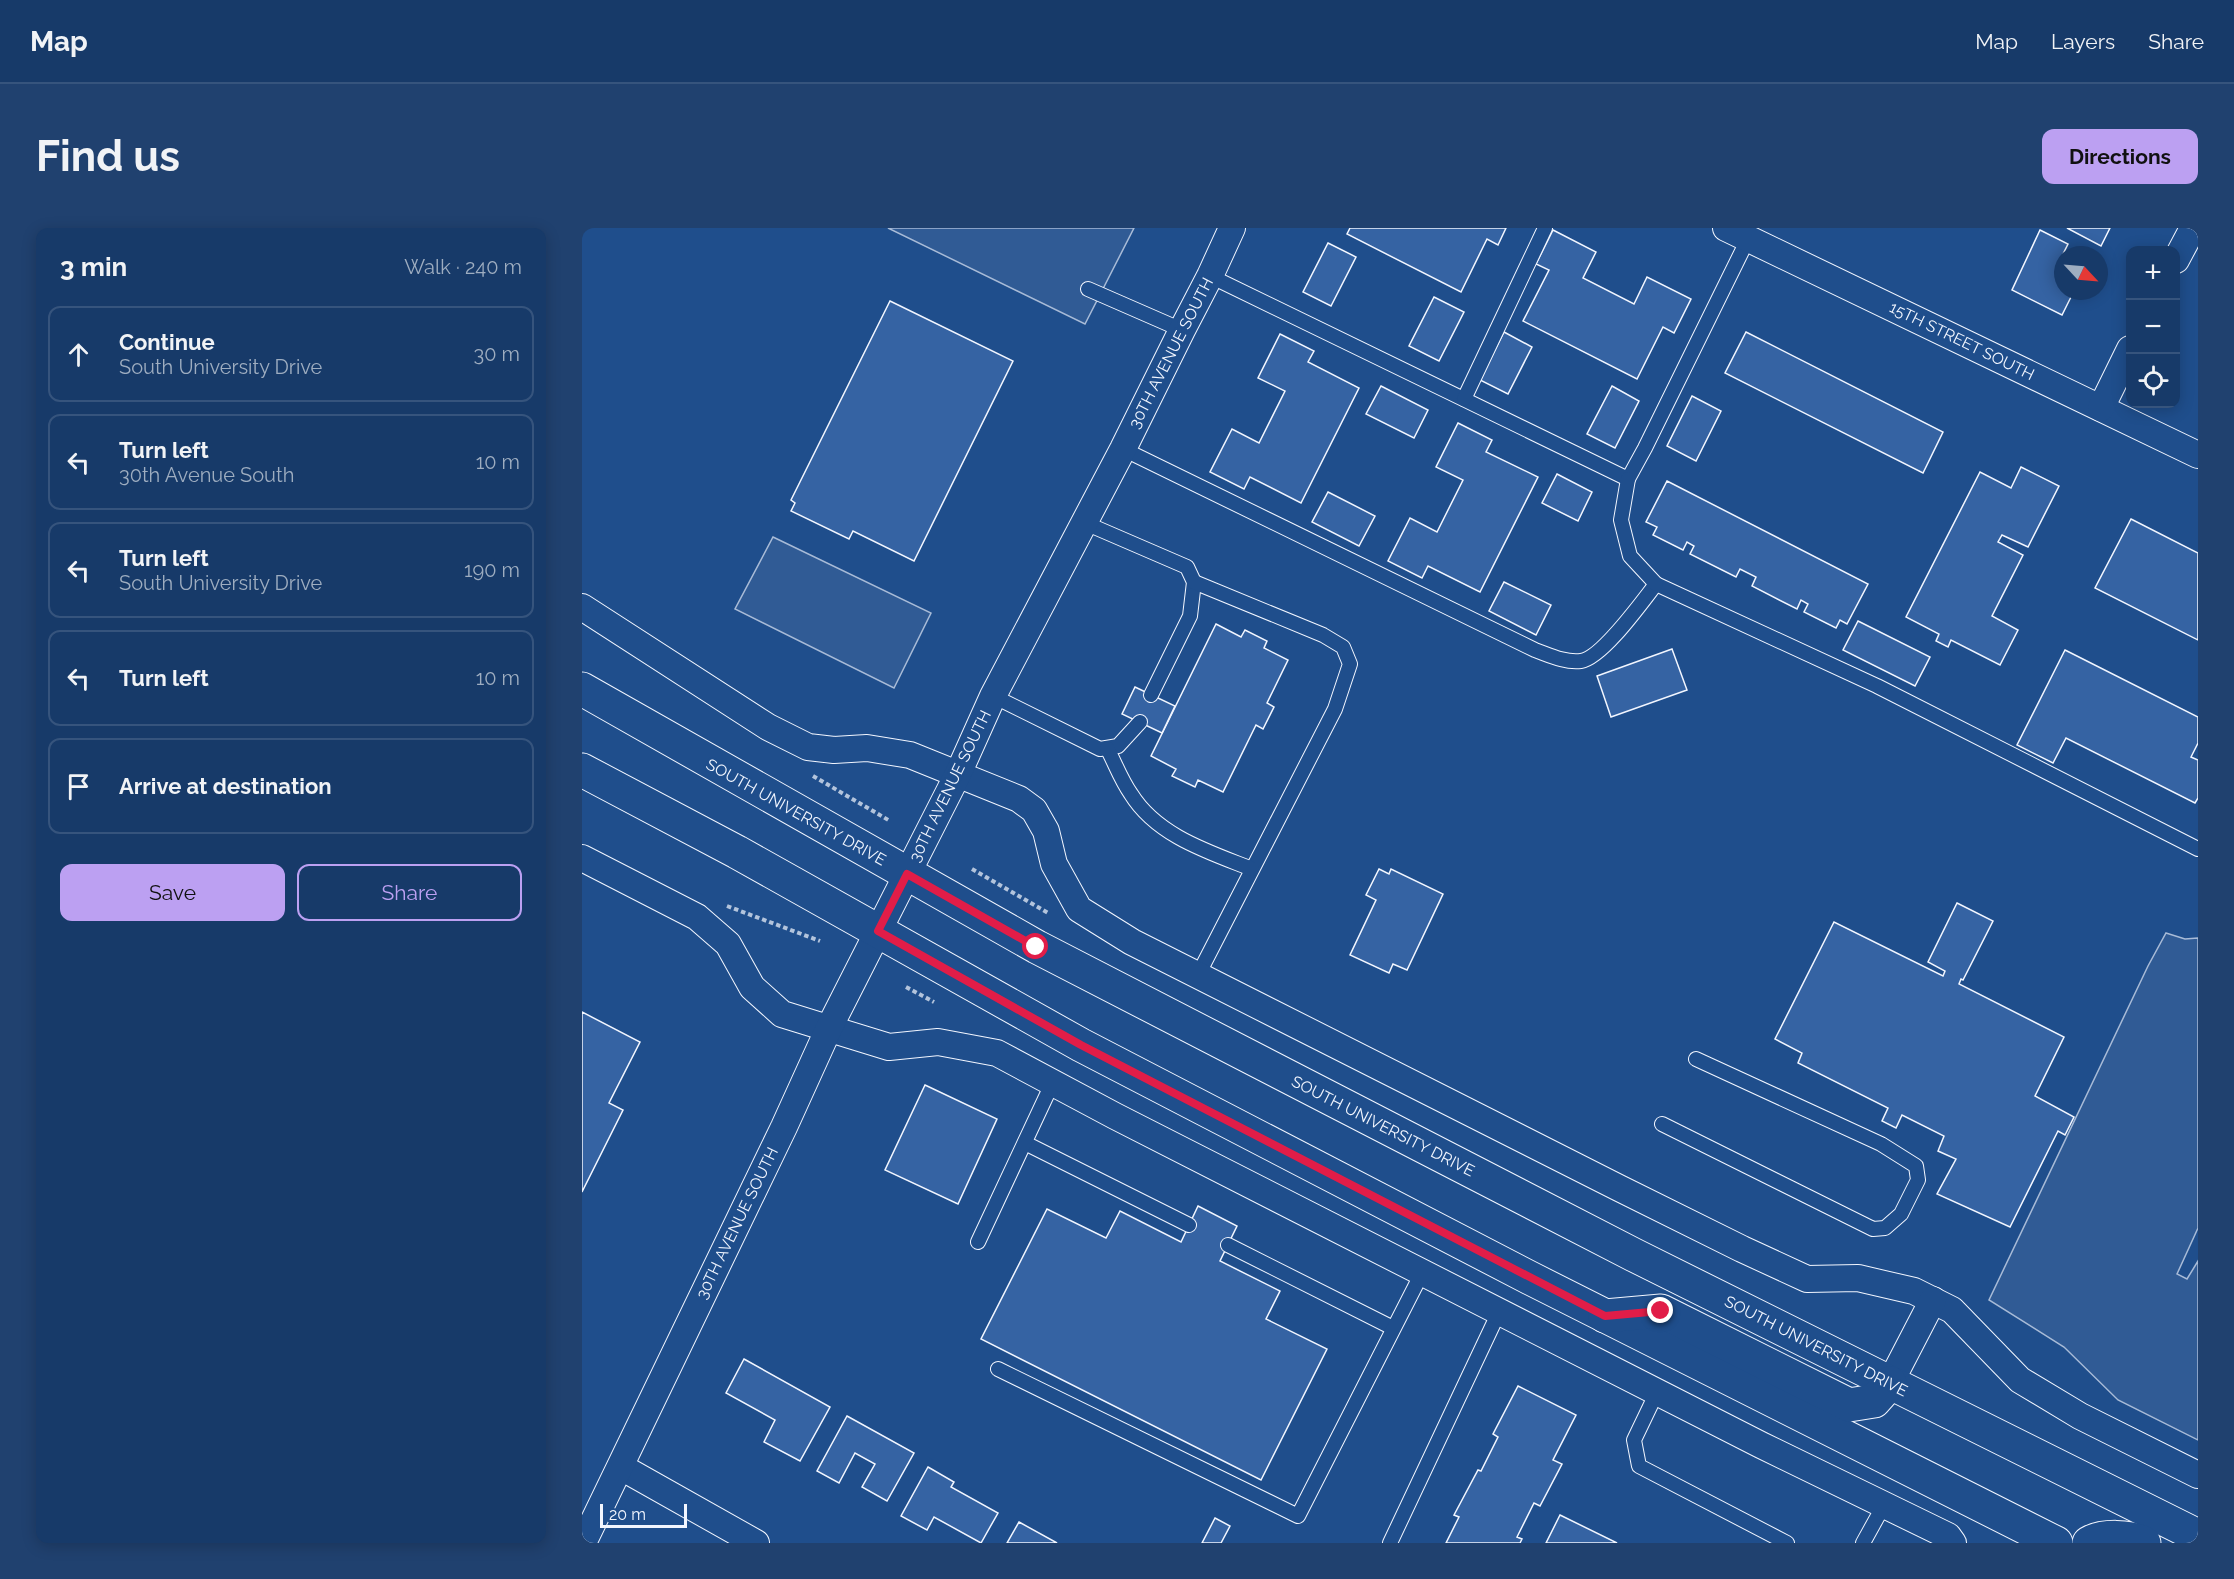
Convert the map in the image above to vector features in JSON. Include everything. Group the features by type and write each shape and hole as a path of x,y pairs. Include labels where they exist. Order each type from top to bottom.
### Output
{"main road":[{"name":"SOUTH UNIVERSITY DRIVE","path":"582,689 1036,947 1634,1255 2198,1536"},
{"path":"582,770 737,852 1081,1045 1605,1316 2056,1543"},
{"path":"1605,1316 1661,1311 1849,1405 1874,1401 1890,1383"},
{"path":"2089,1543 2093,1540 2116,1538 2140,1540 2144,1543"}],"street":[{"name":"30TH AVENUE SOUTH","path":"583,1543 829,1028 958,774 993,696 1085,524 1232,228"},
{"path":"2180,251 2193,228"},
{"name":"15TH STREET SOUTH","path":"1737,234 2198,455"},
{"path":"2101,408 2128,354"},
{"path":"582,607 768,727 808,747 834,750 867,747 905,754 1019,798 1034,810 1046,831 1054,864 1079,909 1132,942 1640,1198 1807,1279 1858,1278 1914,1291 1933,1300 1952,1310 2020,1380 2080,1416 2198,1475"},
{"path":"582,858 697,917 728,944 752,987 782,1014 889,1047 938,1042 998,1053 1053,1084 1422,1273 1948,1536 1953,1543"},
{"path":"1890,1383 1933,1300"},
{"path":"621,1467 756,1543"}],"lane":[{"path":"1464,399 1545,228"},
{"path":"1737,234 1645,448 1628,479 1621,520 1630,556 1656,584 1877,686 2198,849"},
{"path":"1210,276 1628,479"},
{"path":"1088,289 1182,330"},
{"path":"1123,449 1535,650 1561,660 1582,661 1599,652 1656,584"},
{"path":"1085,524 1187,567 1194,582 1190,615 1152,695"},
{"path":"1194,582 1323,635 1344,647 1350,664 1335,708 1198,975"},
{"path":"993,696 1100,749 1118,746 1140,722"},
{"path":"1107,748 1131,795 1150,816 1184,842 1252,870"},
{"path":"1662,1124 1873,1229 1885,1228 1901,1214 1918,1180 1916,1166 1881,1144 1696,1059"},
{"path":"978,1242 1053,1084"},
{"path":"1025,1143 1188,1225"},
{"path":"1228,1245 1393,1328"},
{"path":"998,1369 1298,1516 1422,1273"},
{"path":"1390,1543 1499,1312"},
{"path":"1657,1392 1634,1440 1639,1466 1787,1543"},
{"path":"1863,1543 1884,1505"}],"shaded area":[{"path":"888,228 1134,228 1085,324"},
{"path":"773,537 931,613 894,688 735,609"},
{"path":"2166,933 2185,939 2198,938 2198,1228 2177,1274 2187,1279 2198,1261 2198,1440 2118,1400 2064,1347 1989,1300 2148,966"}],"building":[{"path":"1350,228 1506,228 1498,245 1487,239 1461,292 1347,234"},
{"path":"2067,228 2110,228 2101,246"},
{"path":"1553,230 1596,252 1583,278 1634,304 1647,277 1691,299 1674,333 1663,327 1637,379 1523,321 1549,270 1536,264"},
{"path":"2040,230 2068,244 2067,246 2054,246 2054,300 2070,300 2062,315 2012,290"},
{"path":"1328,243 1356,257 1331,306 1303,292"},
{"path":"1434,297 1464,312 1439,361 1409,346"},
{"path":"890,301 1013,361 914,561 853,531 849,539 791,511 795,503 791,500"},
{"path":"1504,332 1532,347 1508,394 1480,380"},
{"path":"1746,332 1943,432 1923,473 1725,373"},
{"path":"1280,334 1314,351 1308,362 1359,388 1301,503 1250,477 1244,489 1210,472 1232,429 1259,443 1285,391 1258,378"},
{"path":"1381,386 1428,410 1414,438 1366,414"},
{"path":"1612,386 1639,401 1615,448 1587,434"},
{"path":"1692,396 1721,411 1696,461 1667,446"},
{"path":"1458,423 1492,440 1486,452 1538,477 1480,592 1428,566 1422,578 1388,561 1410,518 1437,532 1463,480 1436,467"},
{"path":"2021,467 2059,486 2028,547 2002,535 1998,542 2023,555 1992,616 2018,630 2000,665 1951,640 1948,647 1936,641 1939,634 1906,617 1980,472 2011,488"},
{"path":"1557,474 1592,492 1578,521 1542,503"},
{"path":"1667,481 1868,584 1847,624 1840,620 1836,628 1804,612 1808,604 1801,600 1797,609 1752,586 1756,577 1740,569 1736,577 1690,554 1694,546 1687,542 1683,550 1653,535 1657,527 1646,522"},
{"path":"1328,492 1375,516 1359,546 1312,522"},
{"path":"2131,519 2198,553 2198,640 2095,588"},
{"path":"1504,582 1551,605 1536,635 1489,611"},
{"path":"1858,621 1930,657 1915,686 1843,650"},
{"path":"1216,624 1241,637 1245,630 1267,641 1264,648 1288,660 1267,703 1274,707 1263,729 1256,725 1223,792 1198,780 1195,787 1172,776 1176,769 1151,756"},
{"path":"1672,649 1687,690 1611,717 1597,676"},
{"path":"2065,650 2198,717 2198,743 2191,757 2198,760 2198,798 2195,803 2066,738 2053,763 2017,745"},
{"path":"1135,687 1175,706 1162,733 1122,714"},
{"path":"1379,869 1389,874 1391,869 1443,894 1407,970 1393,964 1389,973 1350,955 1376,900 1366,895"},
{"path":"1957,903 1993,921 1959,984 2064,1037 2035,1096 2074,1117 2065,1135 2058,1131 2010,1227 1937,1194 1956,1159 1938,1151 1944,1136 1902,1115 1896,1128 1882,1121 1888,1108 1798,1063 1802,1053 1775,1039 1834,922 1943,976 1945,971 1928,962"},
{"path":"582,1012 640,1042 609,1103 623,1110 582,1192"},
{"path":"925,1085 997,1119 958,1204 885,1170"},
{"path":"1198,1206 1237,1226 1220,1261 1280,1291 1266,1319 1327,1349 1261,1480 981,1339 1047,1209 1106,1238 1120,1211 1181,1242"},
{"path":"744,1359 830,1407 800,1461 764,1442 775,1420 726,1393"},
{"path":"1518,1386 1576,1415 1553,1460 1562,1464 1540,1506 1534,1503 1517,1537 1522,1539 1520,1543 1446,1543 1459,1517 1454,1515 1478,1470 1481,1471 1498,1437 1493,1434"},
{"path":"847,1416 914,1453 887,1501 862,1487 875,1464 855,1453 839,1483 817,1471"},
{"path":"928,1467 954,1482 951,1487 998,1513 981,1543 934,1517 927,1530 901,1516"},
{"path":"1560,1515 1617,1543 1546,1543"},
{"path":"1215,1518 1230,1526 1221,1543 1202,1543"},
{"path":"1019,1522 1057,1543 1007,1543"}],"route":[{"path":"1036,947 907,874 878,931 1081,1045 1605,1316 1661,1311"}]}
